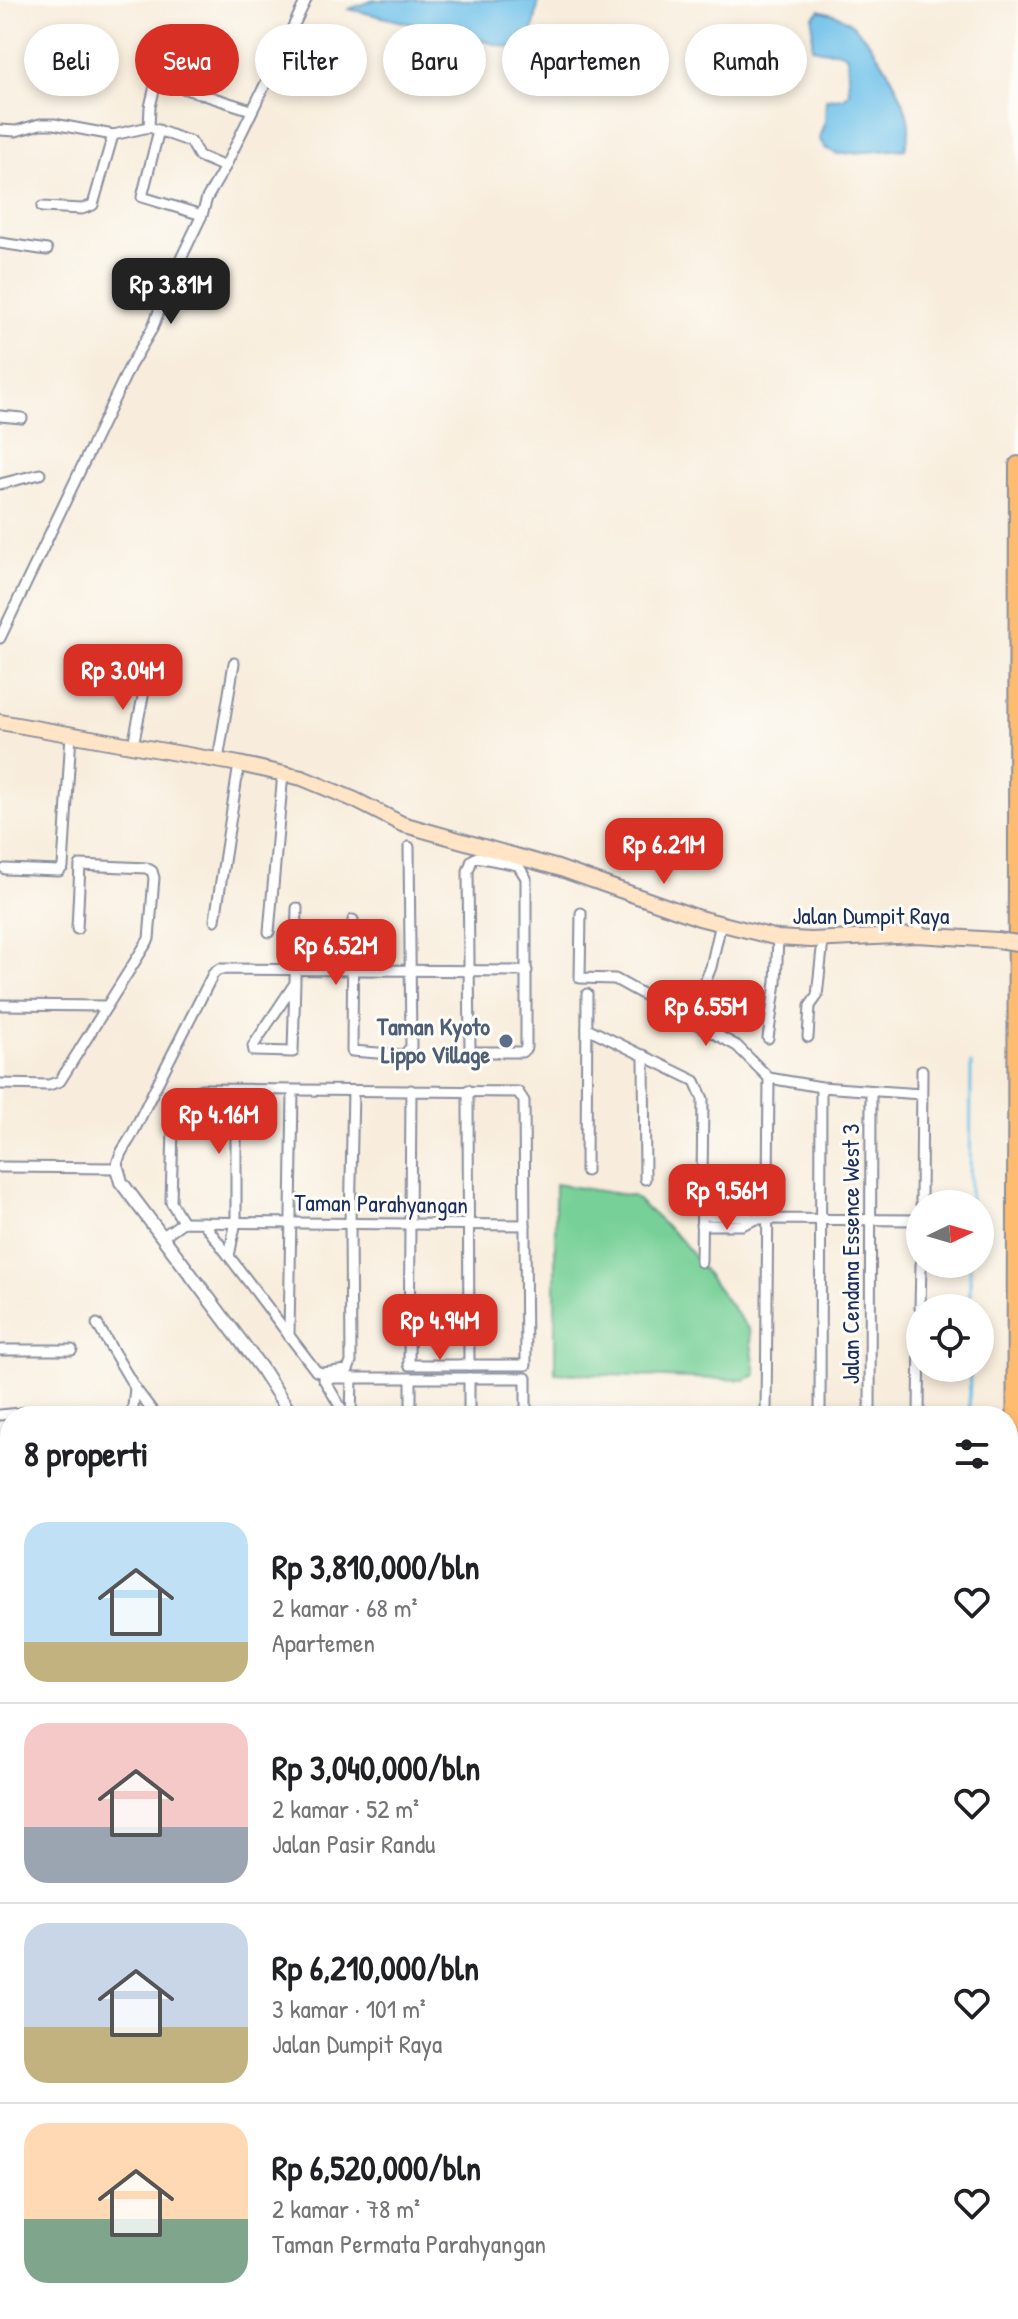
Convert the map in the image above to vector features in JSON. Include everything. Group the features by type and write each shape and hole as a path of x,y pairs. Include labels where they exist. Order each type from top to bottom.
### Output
{"highway":[{"path":"1015,1406 1018,465"}],"main road":[{"name":"Jalan Dumpit Raya","path":"0,722 283,773 337,792 402,824 558,868 619,891 778,938 823,940 919,928 1018,943"}],"street":[{"path":"0,638 130,366 152,329 211,189 225,167 306,0"},
{"path":"153,96 150,107 154,128 142,197 202,215"},
{"path":"207,96 251,110"},
{"path":"0,130 16,131 40,124 54,124 113,135 154,128 191,142 199,156 225,167"},
{"path":"42,207 82,209 93,205 113,135"},
{"path":"0,243 47,250"},
{"path":"0,416 22,418"},
{"path":"0,484 40,474"},
{"path":"218,760 234,663"},
{"path":"133,745 145,687"},
{"path":"5,869 59,871 63,867 71,734"},
{"path":"215,920 239,764"},
{"path":"269,932 283,773"},
{"path":"353,920 352,1051 357,1054 404,1055 411,1047 409,847"},
{"path":"483,857 518,865 526,878 525,1050 474,1052 470,1049 469,970 468,871 472,860 483,857"},
{"path":"0,1084 49,1085 60,1081 149,939 152,871 146,868 80,865 77,929"},
{"path":"293,986 253,1046 254,1051 293,1052 297,908"},
{"path":"581,913 580,978 615,979 737,1046 769,1078 821,1087 921,1094"},
{"path":"696,1005 711,967 721,923"},
{"path":"768,1038 778,938"},
{"path":"808,1037 810,1006 817,996 823,940"},
{"path":"286,1406 268,1377 121,1182 117,1168 119,1156 213,974 227,968 527,971"},
{"path":"586,1171 587,994"},
{"path":"0,1005 107,1006"},
{"path":"587,1028 695,1081 700,1088 703,1099 701,1262"},
{"path":"644,1055 645,1179"},
{"path":"921,1190 922,1070"},
{"path":"766,1406 762,1220 769,1078"},
{"path":"820,1406 821,1087"},
{"path":"162,1237 183,1222 171,1202 175,1117 195,1091 201,1089 293,1091 411,1090 513,1091 523,1097 526,1365 409,1365 411,1090"},
{"path":"229,1256 236,1221 236,1090"},
{"path":"468,1090 469,1365"},
{"path":"289,1336 293,1091"},
{"path":"203,1222 318,1373 346,1372 351,1366 353,1091"},
{"name":"Jalan Cendana Essence West 3","path":"870,1406 871,1092"},
{"path":"0,1167 117,1168"},
{"path":"702,1220 743,1216 762,1220 906,1220"},
{"name":"Taman Parahyangan","path":"183,1222 525,1225"},
{"path":"97,1324 148,1406"},
{"path":"0,1350 72,1350"},
{"path":"349,1406 352,1378"},
{"path":"469,1378 469,1406"},
{"path":"341,1406 322,1379 526,1378 526,1406"},
{"path":"411,1379 411,1406"},
{"path":"919,1382 919,1406"},
{"path":"133,1406 135,1388"}],"green space":[{"path":"555,1184 633,1196 682,1241 749,1330 756,1375 744,1380 555,1373"}],"water":[{"path":"374,0 539,0 534,24 502,24 502,46 486,42 486,24 412,24 349,9"},
{"path":"820,10 841,17 854,26 886,68 908,117 905,149 838,154 825,148 819,138 825,121 826,99 844,98 849,92 847,56 812,47 813,18"}],"waterway":[{"path":"970,1190 971,1064"},
{"path":"970,1278 970,1294"},
{"path":"969,1406 970,1382"}],"place":[{"name":"Taman Kyoto Lippo Village","path":"506,1041"}]}
